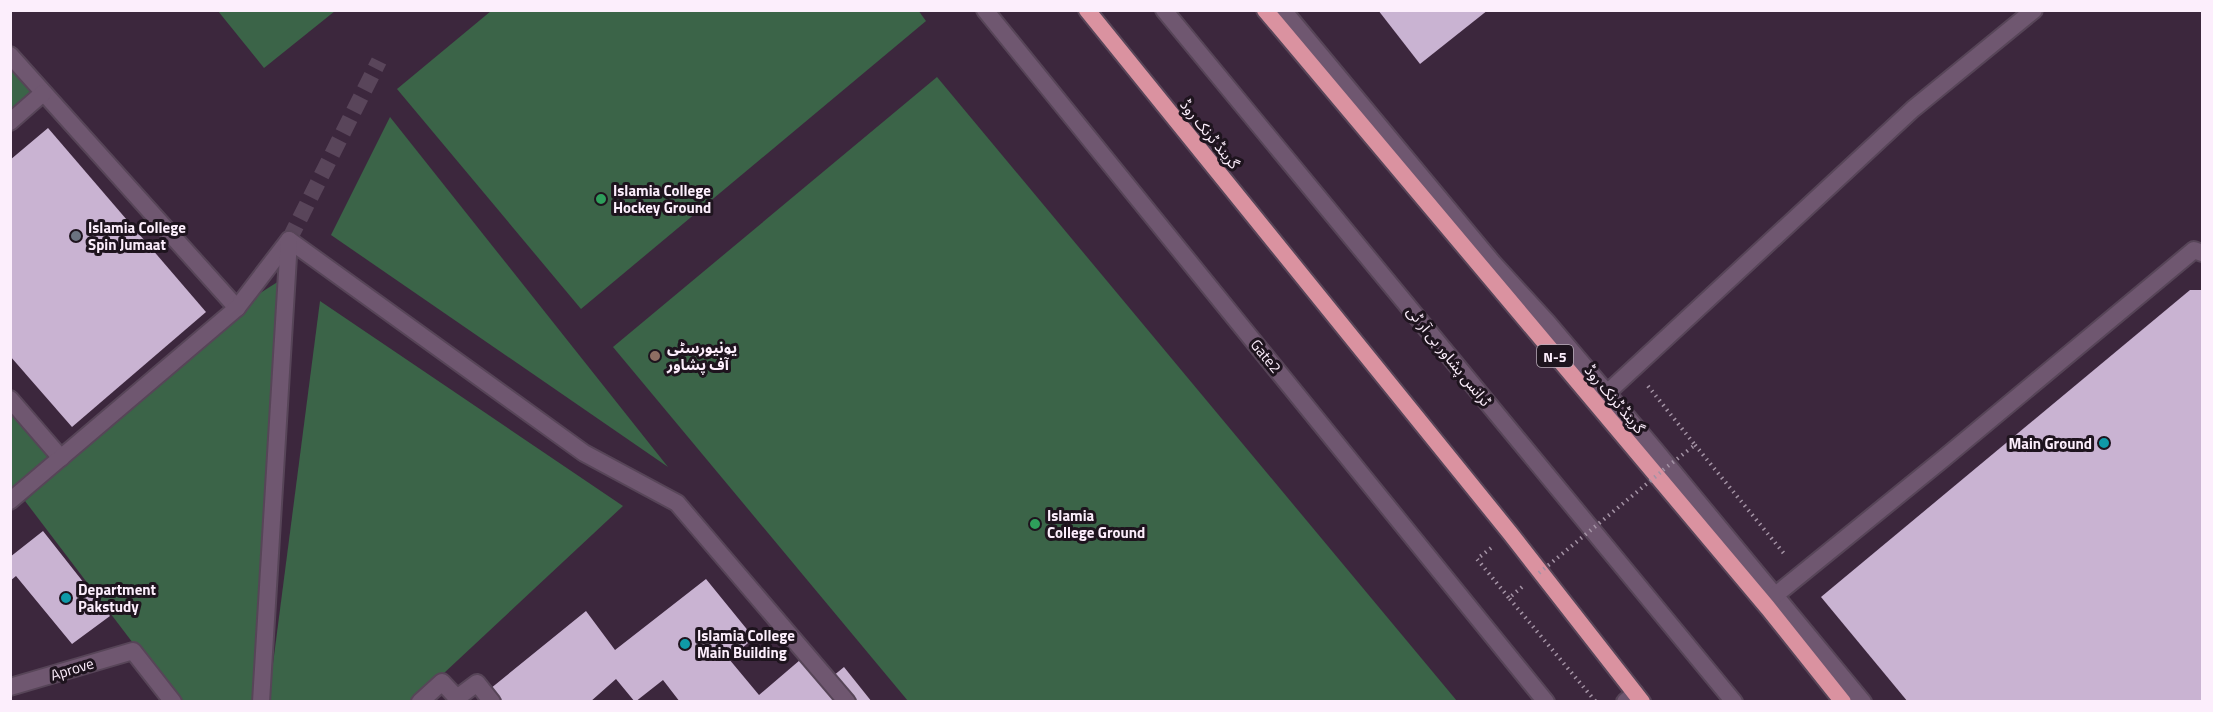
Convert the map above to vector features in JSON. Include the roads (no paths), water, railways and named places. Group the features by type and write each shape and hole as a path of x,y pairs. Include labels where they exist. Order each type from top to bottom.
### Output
{"highway":[{"name":"گرینڈ ٹرنک روڈ","path":"1087,10 1502,524 1634,699"},
{"name":"گرینڈ ٹرنک روڈ","path":"1265,10 1770,599 1843,702"}],"street":[{"name":"Gate2","path":"985,10 1546,702"},
{"name":"ٹرانس پشاور بی آر ٹی","path":"1164,10 1734,702"},
{"path":"1283,10 1493,263 1607,393 1770,599 1863,702"},
{"path":"1607,393 1912,109 2034,10"},
{"path":"10,55 237,308"},
{"path":"10,122 43,93"},
{"path":"10,501 237,308 289,240"},
{"path":"261,702 289,240"},
{"path":"289,240 584,453 677,503 847,702"},
{"path":"1770,599 1802,575 2194,250 2202,254"},
{"path":"10,399 61,458"},
{"name":"Aprove","path":"10,687 133,651 173,702"},
{"path":"420,702 442,682 457,698 477,682 492,702"}],"tunnel":[{"path":"289,240 379,61"}],"place":[{"name":"Islamia College Hockey Ground","path":"601,199"},
{"name":"Islamia College Spin Jumaat","path":"76,236"},
{"name":"یونیورسٹی آف پشاور","path":"655,356"},
{"name":"Main Ground","path":"2104,443"},
{"name":"Islamia College Ground","path":"1035,524"},
{"name":"Department Pakstudy","path":"66,598"},
{"name":"Islamia College Main Building","path":"685,644"}]}
